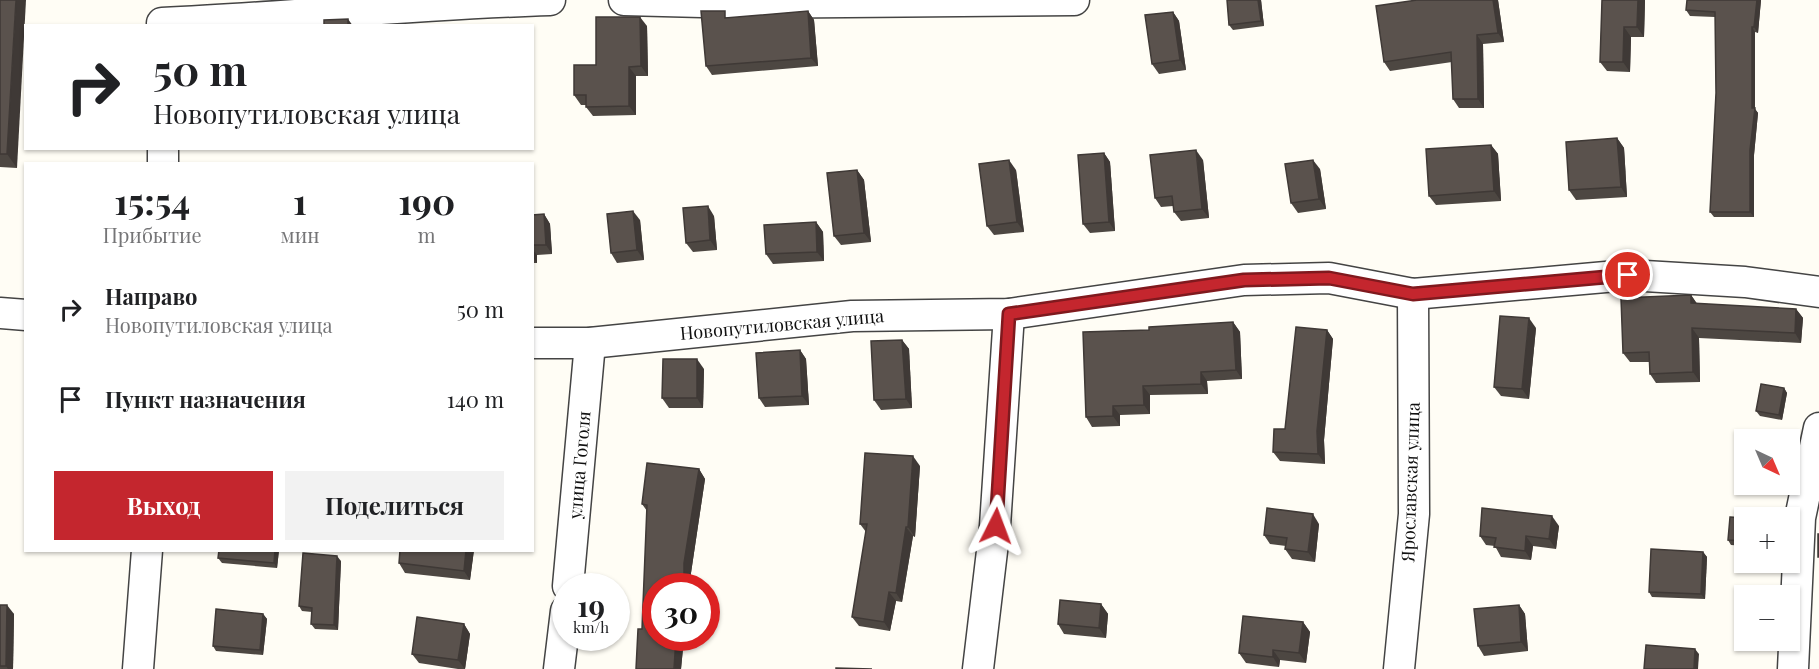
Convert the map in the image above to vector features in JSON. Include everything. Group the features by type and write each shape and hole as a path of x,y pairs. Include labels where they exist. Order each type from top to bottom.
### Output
{"street":[{"path":"161,16 274,18 432,3 550,0"},
{"path":"624,0 741,3 1074,0"},
{"name":"Новопутиловская улица","path":"534,343 590,343 852,316 1009,314 1244,280 1329,278 1413,294 1628,275 1744,282 1819,292"},
{"name":"Ярославская улица","path":"1399,669 1414,514 1413,294"},
{"path":"0,313 24,315"},
{"path":"978,669 996,526 1009,314"},
{"name":"улица Гоголя","path":"569,573 590,343"},
{"path":"1793,669 1800,518 1819,428"},
{"path":"138,669 147,552"},
{"path":"559,669 561,651"}],"building":[{"path":"0,0 16,0 7,154 0,154"},
{"path":"1227,0 1258,0 1261,21 1229,25"},
{"path":"1417,0 1493,0 1498,33 1477,35 1478,99 1453,99 1451,52 1384,62 1376,6"},
{"path":"1602,0 1638,0 1637,27 1624,27 1623,62 1600,62"},
{"path":"1687,0 1757,0 1754,27 1752,27 1752,108 1755,108 1750,150 1750,212 1710,212 1716,93 1715,12 1686,10"},
{"path":"701,11 725,11 725,18 808,11 811,58 706,66"},
{"path":"1173,12 1180,60 1152,64 1145,15"},
{"path":"596,17 640,17 641,66 629,67 629,106 586,107 586,95 574,95 574,65 596,65"},
{"path":"348,19 348,24 324,24 324,20"},
{"path":"1617,138 1621,187 1569,190 1566,142"},
{"path":"1491,145 1494,191 1429,196 1426,149"},
{"path":"1196,150 1202,209 1174,212 1172,196 1155,198 1150,155"},
{"path":"1104,153 1109,222 1083,224 1078,155"},
{"path":"1009,160 1017,222 987,226 979,164"},
{"path":"1313,160 1319,199 1291,203 1285,164"},
{"path":"857,170 864,233 834,236 827,173"},
{"path":"708,206 710,240 686,243 683,208"},
{"path":"633,211 637,250 611,253 607,214"},
{"path":"544,214 546,245 534,245 534,215"},
{"path":"816,222 817,252 766,254 764,225"},
{"path":"1691,295 1691,303 1796,309 1795,333 1692,328 1693,372 1650,374 1649,352 1623,353 1621,298"},
{"path":"1500,316 1529,318 1522,389 1494,387"},
{"path":"1233,322 1236,370 1201,372 1201,384 1143,386 1144,405 1113,406 1113,416 1086,417 1083,332 1149,330 1149,327"},
{"path":"1296,327 1327,330 1317,431 1318,454 1273,452 1274,429 1285,429"},
{"path":"902,340 906,399 874,400 871,341"},
{"path":"800,350 802,396 759,398 756,353"},
{"path":"663,359 697,359 697,398 662,398"},
{"path":"1761,384 1784,388 1779,415 1756,411"},
{"path":"865,453 913,456 908,527 906,527 896,593 889,592 884,622 852,617 867,524 860,524"},
{"path":"647,463 699,469 684,573 644,573 647,505 642,504"},
{"path":"1267,508 1313,514 1308,552 1285,549 1287,538 1264,535"},
{"path":"1482,508 1552,516 1549,539 1526,536 1525,551 1494,547 1496,538 1480,536"},
{"path":"1730,517 1734,517 1734,540 1728,540"},
{"path":"1819,534 1819,557 1818,557"},
{"path":"1651,549 1703,552 1701,594 1649,592"},
{"path":"219,552 275,552 274,563 218,558"},
{"path":"400,552 466,552 464,571 399,563"},
{"path":"303,553 337,556 334,625 311,624 312,608 299,606"},
{"path":"1060,600 1101,604 1099,628 1058,624"},
{"path":"0,605 7,605 6,666 0,666"},
{"path":"1519,605 1521,642 1478,646 1474,609"},
{"path":"216,609 263,614 260,650 213,646"},
{"path":"1243,616 1303,622 1299,653 1273,650 1273,657 1239,653"},
{"path":"417,617 464,624 458,660 412,654"},
{"path":"638,629 642,629 642,651 675,651 674,669 636,669"},
{"path":"1646,645 1695,649 1694,669 1644,669"}],"route":[{"path":"996,526 1009,314 1244,280 1329,278 1413,294 1628,275"}]}
